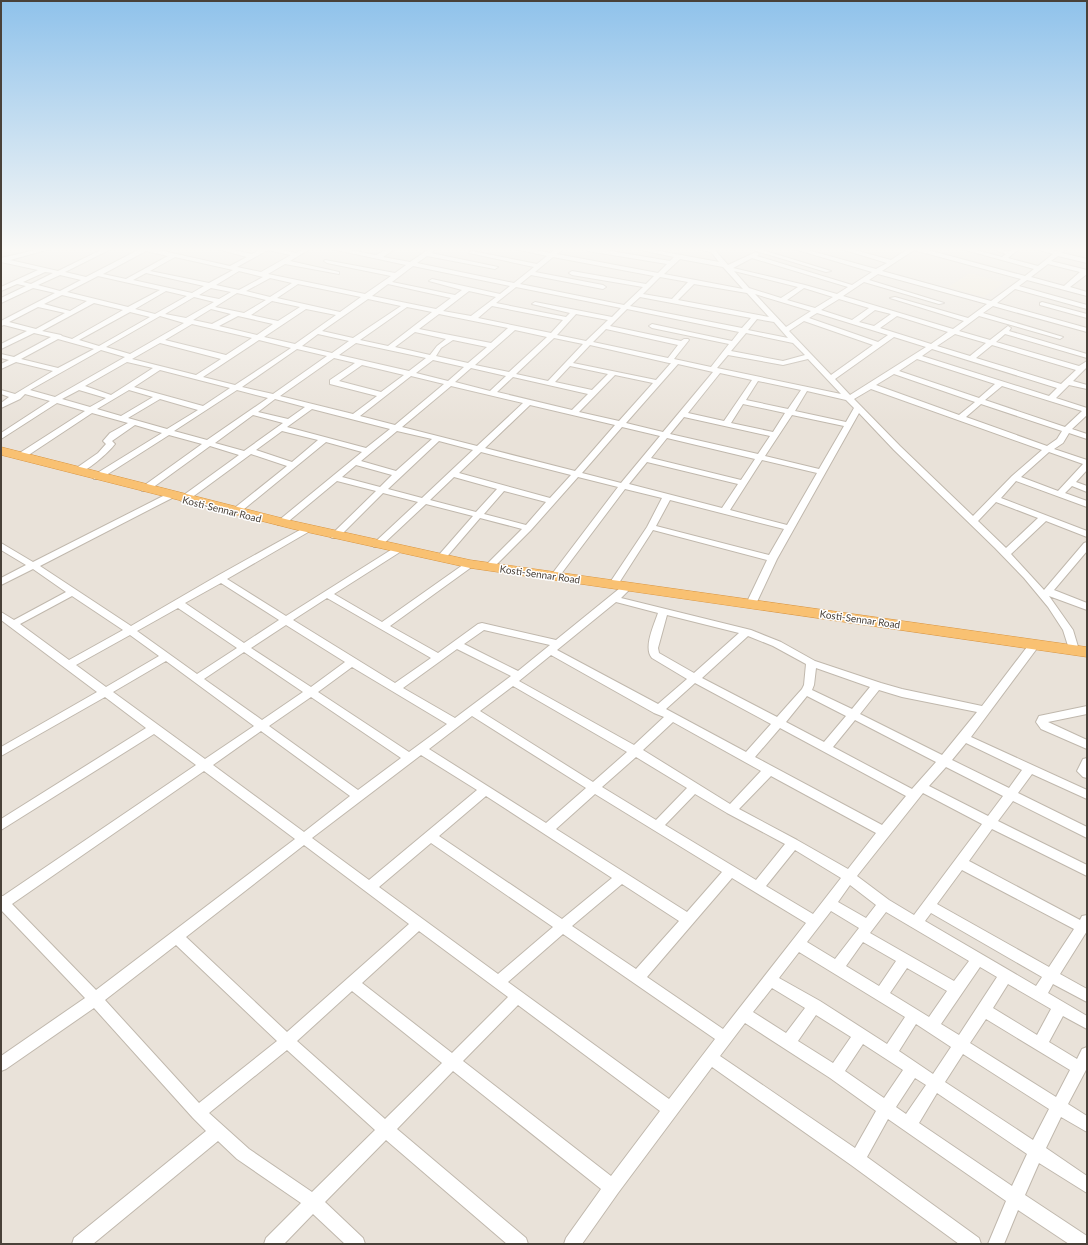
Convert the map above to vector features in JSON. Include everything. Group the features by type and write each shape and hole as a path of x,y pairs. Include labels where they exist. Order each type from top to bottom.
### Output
{"highway":[{"name":"Kosti-Sennar Road","path":"1,451 235,512 397,550 470,564 1081,651"}],"street":[{"path":"2,323 34,307"},
{"path":"47,307 71,313"},
{"path":"1,347 82,307"},
{"path":"117,307 188,321 409,375 666,434 821,472"},
{"path":"74,340 133,307"},
{"path":"1,406 24,391 103,348 172,307"},
{"path":"209,307 280,324"},
{"path":"1,437 56,400 158,340 209,307"},
{"path":"245,316 259,307"},
{"path":"196,378 304,307"},
{"path":"311,307 340,314"},
{"path":"97,477 204,409 296,347 350,307"},
{"path":"145,489 274,398 330,356 403,307"},
{"path":"416,307 850,398 917,357 987,307"},
{"path":"390,348 444,307"},
{"path":"472,319 486,307"},
{"path":"506,307 567,319"},
{"path":"527,311 531,307"},
{"path":"553,307 614,319"},
{"path":"550,383 570,364 604,327 626,307"},
{"path":"627,307 795,340"},
{"path":"705,307 778,321"},
{"path":"765,307 903,454 1046,593 1063,621 1074,645 1081,651"},
{"path":"808,307 971,359 1065,384 1087,388"},
{"path":"786,330 823,307"},
{"path":"873,307 952,331 1084,367"},
{"path":"924,307 969,320"},
{"path":"1006,307 1087,330"},
{"path":"1030,314 1038,307"},
{"path":"1054,307 1086,315"},
{"path":"854,322 876,308"},
{"path":"491,394 553,336 575,311"},
{"path":"212,327 236,314"},
{"path":"644,335 663,314"},
{"path":"876,328 896,314"},
{"path":"978,314 1060,337"},
{"path":"555,576 623,486 683,414 715,370 726,352 755,317"},
{"path":"805,319 879,345"},
{"path":"2,323 103,348 159,368 196,378 790,528"},
{"path":"971,359 1014,324"},
{"path":"652,326 734,343"},
{"path":"1051,345 1073,326"},
{"path":"281,523 471,366 514,327"},
{"path":"604,327 683,344"},
{"path":"414,330 493,346"},
{"path":"316,332 593,393"},
{"path":"1005,332 1087,356"},
{"path":"489,566 528,528 657,382 691,334"},
{"path":"831,378 894,334"},
{"path":"1,367 59,336"},
{"path":"353,418 432,357 439,347 451,338"},
{"path":"158,340 227,358"},
{"path":"726,352 783,363 809,356"},
{"path":"1,356 60,371"},
{"path":"917,357 1085,410"},
{"path":"359,363 333,382 382,395"},
{"path":"570,364 657,382"},
{"path":"1050,398 1084,367"},
{"path":"21,456 111,397 159,368"},
{"path":"894,372 1087,437"},
{"path":"574,413 612,373"},
{"path":"726,424 756,379"},
{"path":"960,418 1001,383"},
{"path":"871,386 1087,464 1060,494"},
{"path":"78,387 111,397"},
{"path":"127,387 204,409"},
{"path":"724,512 805,389"},
{"path":"24,391 123,418 208,444 294,465"},
{"path":"1,392 17,396"},
{"path":"123,418 159,396"},
{"path":"741,401 848,425"},
{"path":"973,521 996,500 1015,478 1047,450 1060,441 1085,410 1087,402"},
{"path":"377,545 528,403"},
{"path":"184,499 310,407"},
{"path":"751,604 772,560 859,407"},
{"path":"253,413 288,422"},
{"path":"683,414 774,435"},
{"path":"78,472 107,450 111,444 107,442 113,435 135,422"},
{"path":"281,428 367,451"},
{"path":"335,536 380,491 437,439"},
{"path":"235,512 324,440"},
{"path":"646,459 743,483"},
{"path":"354,462 398,474"},
{"path":"453,474 552,501"},
{"path":"335,478 422,502 528,528"},
{"path":"1015,478 1087,504"},
{"path":"1070,483 1087,489"},
{"path":"441,558 503,487"},
{"path":"1,582 169,496"},
{"path":"614,584 651,527 667,497"},
{"path":"996,500 1087,534"},
{"path":"1005,554 1044,518"},
{"path":"651,527 772,560"},
{"path":"69,665 179,604 220,578 307,529"},
{"path":"1046,593 1087,545"},
{"path":"1,546 34,566 131,631 263,725 358,796"},
{"path":"198,678 397,550"},
{"path":"383,626 470,564"},
{"path":"220,578 285,621 456,724"},
{"path":"1,1064 95,999 177,937 358,796 456,724 614,599 628,586"},
{"path":"13,624 72,592"},
{"path":"1046,593 1087,607"},
{"path":"327,594 438,658"},
{"path":"614,599 747,632 777,644 811,663 877,686 985,710"},
{"path":"179,604 409,758"},
{"path":"663,612 653,648 654,654 694,678 826,748 989,822 1087,871"},
{"path":"1,615 670,1109"},
{"path":"396,688 482,626 553,647 670,717 884,832"},
{"path":"658,710 747,632"},
{"path":"456,644 515,678 731,810 793,843 850,877 866,892 884,904 1087,1023"},
{"path":"572,1244 612,1187 710,1057 772,980 884,832 964,738 1034,645"},
{"path":"1,752 166,656"},
{"path":"352,662 311,692 2,903 95,999 198,1113 243,1154 313,1202 357,1244"},
{"path":"748,758 806,691 809,685 811,663"},
{"path":"826,748 877,686"},
{"path":"806,691 853,716 1087,832"},
{"path":"1087,710 1043,719 1042,722 1045,726 1087,745"},
{"path":"472,711 594,788 815,922"},
{"path":"547,830 635,751 670,717"},
{"path":"1,825 154,728"},
{"path":"964,738 1087,795"},
{"path":"421,749 688,920"},
{"path":"1087,762 1083,771 1087,774"},
{"path":"916,923 1030,768"},
{"path":"731,810 769,770"},
{"path":"657,826 694,788"},
{"path":"370,887 485,790"},
{"path":"430,836 725,1038"},
{"path":"758,887 793,843"},
{"path":"961,863 1085,923 1039,994"},
{"path":"637,978 731,871"},
{"path":"498,982 621,877"},
{"path":"829,903 905,960 958,990"},
{"path":"836,967 884,904"},
{"path":"929,906 1087,996"},
{"path":"198,1113 286,1041 419,923"},
{"path":"177,937 286,1041 386,1130 520,1244"},
{"path":"798,944 881,994 1087,1126"},
{"path":"931,1026 958,990 978,959"},
{"path":"881,994 905,960"},
{"path":"909,1124 1006,975"},
{"path":"772,980 815,1005 913,1068 1087,1185"},
{"path":"352,983 612,1187"},
{"path":"272,1244 518,996"},
{"path":"788,1043 815,1005"},
{"path":"1040,1044 1060,1007"},
{"path":"984,1010 1079,1068"},
{"path":"744,1014 835,1073 944,1150 1084,1244"},
{"path":"889,1053 914,1015"},
{"path":"835,1073 861,1035"},
{"path":"996,1244 1015,1197 1036,1152 1087,1054"},
{"path":"710,1057 857,1159 973,1244"},
{"path":"857,1159 886,1108 913,1068"},
{"path":"80,1244 218,1131"}],"shaded area":[{"path":"1,307 1087,307 1087,1244 1,1244"}]}
